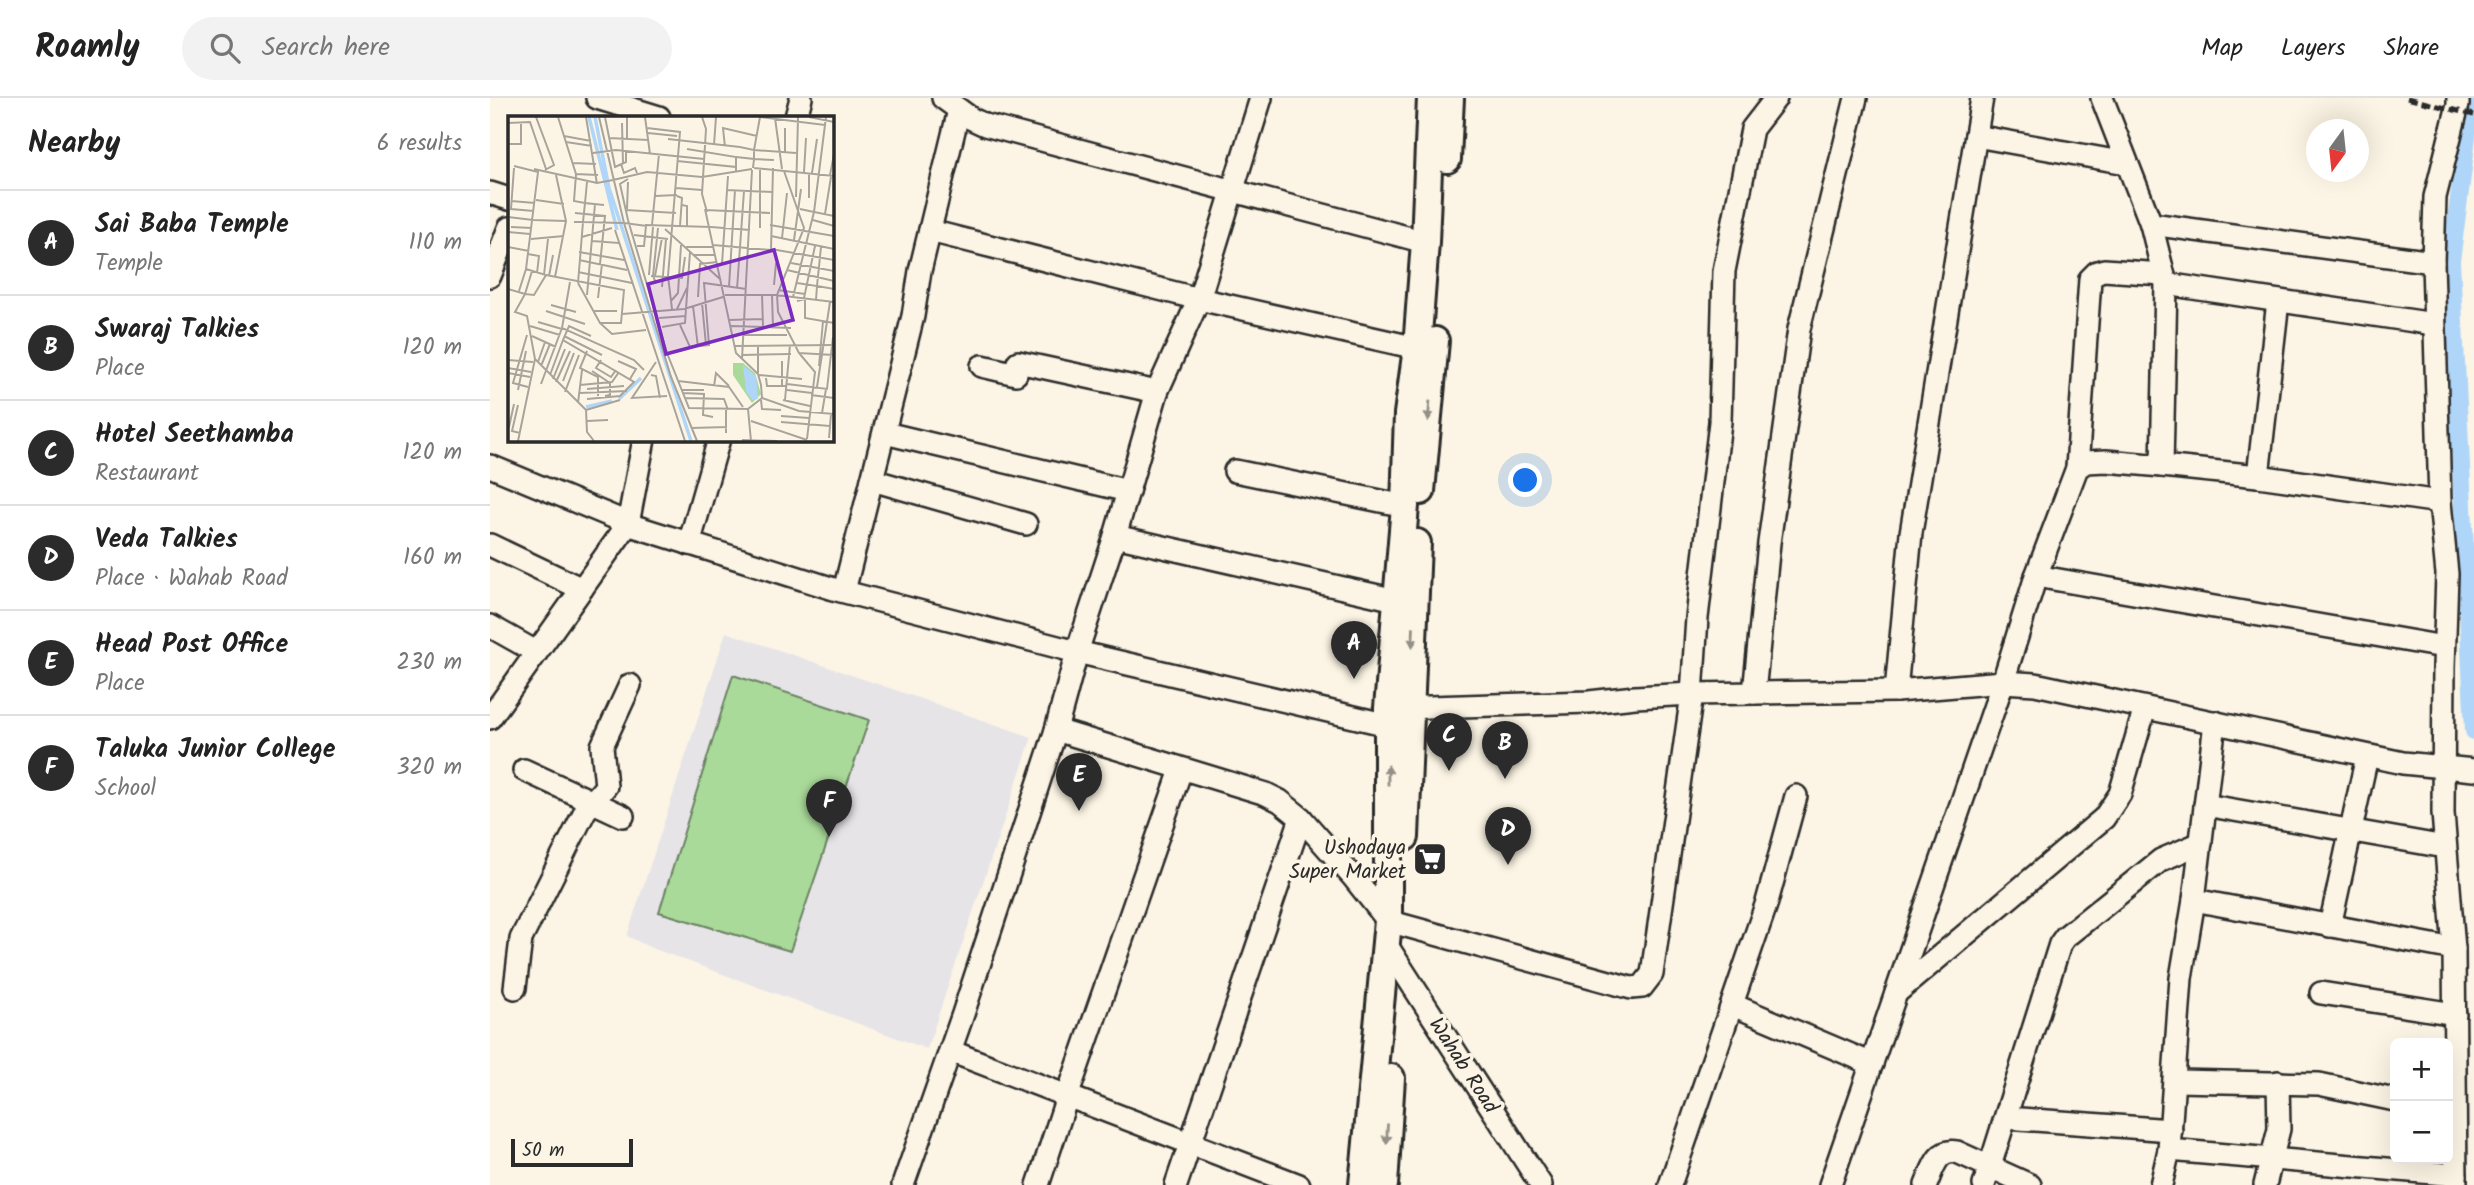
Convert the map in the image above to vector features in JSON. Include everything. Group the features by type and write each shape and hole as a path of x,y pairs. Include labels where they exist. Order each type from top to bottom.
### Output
{"main road":[{"path":"1384,1185 1394,939 1396,600 1405,506 1408,414 1417,348 1425,242 1431,98"},
{"path":"1395,714 1417,535 1442,247 1450,98"},
{"path":"1363,1185 1394,939"}],"street":[{"path":"597,98 656,116"},
{"path":"657,98 659,116"},
{"path":"796,116 801,98"},
{"path":"903,1185 1056,730 1077,652 1115,536 1157,392 1199,299 1261,98"},
{"path":"1394,939 1632,988 1642,988 1652,974 1692,694 1720,422 1724,271 1752,129 1776,98"},
{"path":"1754,693 1769,543 1799,329 1856,98"},
{"path":"1896,691 1912,533 1982,98"},
{"path":"2102,98 2151,224 2165,279 2162,466"},
{"path":"2452,1101 2454,949 2445,847 2458,769 2444,647 2447,574 2440,502 2433,262 2435,197 2458,98"},
{"path":"844,591 886,433 913,316 951,104 985,125 1425,242"},
{"path":"1976,136 2126,163"},
{"path":"490,193 508,199"},
{"path":"2151,224 2433,262"},
{"path":"490,276 508,231"},
{"path":"930,231 1199,299 1417,348"},
{"path":"1830,1185 2003,682 2036,576 2077,468 2090,279 2097,272 2104,270 2278,301 2434,324"},
{"path":"2258,476 2278,301"},
{"path":"982,366 1016,374 1018,362 1157,392"},
{"path":"886,433 1128,491"},
{"path":"490,718 628,524 645,441"},
{"path":"689,544 718,441"},
{"path":"2077,468 2087,462 2106,461 2162,466 2258,476 2440,502"},
{"path":"490,467 628,524 844,591 1077,652 1395,714 1634,697 1896,691 2003,682 2035,684 2347,749 2367,756 2458,769"},
{"path":"1235,471 1405,506"},
{"path":"873,480 1026,524"},
{"path":"1115,536 1396,600"},
{"path":"490,545 582,589"},
{"path":"2036,576 2444,647"},
{"path":"490,626 536,652"},
{"path":"515,988 521,939 585,811 606,786 602,746 630,685"},
{"path":"1896,993 2104,818 2119,794 2145,708"},
{"path":"2161,1185 2170,1140 2182,978 2215,722"},
{"name":"Wahab Road","path":"1056,730 1266,794 1280,801 1301,818 1353,877 1394,939 1541,1185"},
{"path":"2330,926 2367,756"},
{"path":"524,770 623,816"},
{"path":"1038,1185 1181,770"},
{"path":"1670,1185 1767,902 1796,796"},
{"path":"2205,805 2445,847"},
{"path":"1176,1185 1301,818"},
{"path":"1987,1176 2060,944 2065,937 2161,860 2201,844"},
{"path":"2194,900 2454,949"},
{"path":"2320,993 2455,1014"},
{"path":"1733,1005 1872,1064"},
{"path":"950,1051 1299,1185"},
{"path":"2175,1081 2319,1084 2390,1099"},
{"path":"2265,1185 2279,1129 2278,1082"},
{"path":"2006,1118 2170,1140 2346,1175 2456,1180 2453,1129"},
{"path":"1926,1185 1938,1157 1949,1150 1987,1176 2030,1185"}],"shaded area":[{"path":"726,632 1032,737 927,1049 649,947 627,936"}],"green space":[{"path":"733,675 869,720 790,951 659,912"}],"waterway":[{"path":"2472,98 2451,261 2474,731"}],"railway":[{"path":"2407,98 2474,115"}],"place":[{"name":"Sai Baba Temple","path":"1354,679"},
{"name":"Hotel Seethamba","path":"1449,771"},
{"name":"Swaraj Talkies","path":"1505,779"},
{"name":"Head Post Office","path":"1079,811"},
{"name":"Taluka Junior College","path":"829,837"},
{"name":"Ushodaya Super Market","path":"1430,859"},
{"name":"Veda Talkies","path":"1508,865"}]}
